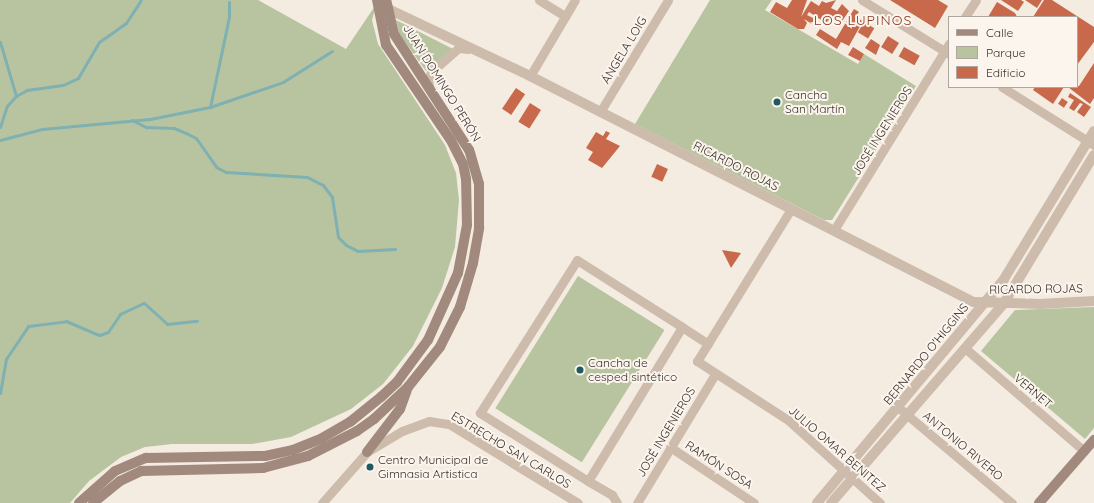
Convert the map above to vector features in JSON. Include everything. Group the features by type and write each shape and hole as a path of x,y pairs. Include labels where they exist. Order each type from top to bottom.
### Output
{"main road":[{"name":"JUAN DOMINGO PERÓN","path":"93,503 120,481 140,470 263,468 308,456 357,431 408,387 440,348 457,313 467,287 479,228 481,206 476,166 460,134 394,34 379,2"},
{"name":"JUAN DOMINGO PERÓN","path":"79,503 115,471 146,458 265,456 293,450 322,438 350,422 387,392 428,340 450,298 464,248 468,206 466,179 463,164 450,139 386,45 379,2"},
{"path":"367,452 400,409 408,387"},
{"path":"1039,503 1094,440"}],"street":[{"path":"538,0 565,16"},
{"path":"530,76 575,0"},
{"name":"ÁNGELA LOIG","path":"600,112 668,0"},
{"path":"862,0 948,49"},
{"path":"967,16 976,0"},
{"name":"RICARDO ROJAS","path":"379,2 468,49 530,76 967,299 984,304 1094,301"},
{"path":"430,90 428,80 431,72 459,48 468,49"},
{"name":"JOSÉ INGENIEROS","path":"834,230 948,49"},
{"path":"1004,88 1091,143"},
{"name":"BERNARDO O'HIGGINS","path":"831,503 850,474 899,408 1004,279 1091,143 1094,131"},
{"name":"BERNARDO O'HIGGINS","path":"818,503 909,416 1004,303 1094,155"},
{"path":"617,503 612,495 480,413 577,260 708,344 791,209"},
{"path":"588,481 682,327"},
{"name":"JULIO OMAR BENITEZ","path":"708,344 697,361 788,420 850,474 880,503"},
{"name":"VERNET","path":"966,349 1084,451"},
{"name":"JOSÉ INGENIEROS","path":"636,503 715,374"},
{"name":"ANTONIO RIVERO","path":"899,408 1012,503"},
{"name":"ESTRECHO SAN CARLOS","path":"322,503 367,452 418,423 439,421 448,424 578,503"},
{"name":"RAMÓN SOSA","path":"670,447 754,503"}],"green space":[{"path":"0,0 258,0 346,49 377,3 372,20 378,44 445,145 456,173 459,200 455,247 442,288 413,346 383,384 351,409 291,437 252,444 172,444 145,447 121,457 89,481 70,503 0,503"},
{"name":"Cancha San Martín","path":"710,0 772,0 765,10 858,64 864,54 916,86 832,220 824,220 635,124"},
{"path":"396,20 453,49 426,71 399,34"},
{"name":"Cancha de cesped sintético","path":"578,276 665,330 582,462 495,408"},
{"path":"1094,307 1094,428 1085,439 981,351 1015,310"}],"building":[{"path":"792,0 807,0 801,17 811,1 819,6 822,1 826,3 836,0 831,8 837,11 842,4 849,11 840,24 832,16 826,23 809,12 807,15 815,19 812,24 804,19 807,23 804,29 798,29 770,12 776,2 787,8"},
{"path":"890,0 938,0 948,6 935,28"},
{"path":"1001,0 1021,0 1024,2 1018,11"},
{"path":"1025,0 1042,0 1037,8"},
{"path":"1044,0 1052,0 1077,16 1034,16"},
{"path":"997,2 1015,13 1016,16 989,16"},
{"path":"854,9 859,12 855,17 863,21 849,46 841,42 837,49 816,35 820,29 836,39"},
{"path":"1078,17 1094,27 1094,42 1078,64"},
{"path":"864,22 874,28 868,38 858,32"},
{"path":"888,36 899,43 892,54 881,47"},
{"path":"871,39 880,45 876,55 865,48"},
{"path":"853,47 864,54 860,61 848,55"},
{"path":"904,47 920,56 914,65 899,57"},
{"path":"1094,63 1094,98 1090,104 1069,88 1078,88"},
{"path":"516,88 525,94 511,115 502,109"},
{"path":"1034,88 1063,88 1053,104 1033,90"},
{"path":"1070,93 1091,107 1084,117 1077,112 1083,104 1080,103 1074,111 1069,108 1074,100 1068,97"},
{"path":"1062,98 1068,102 1064,108 1058,104"},
{"path":"530,103 541,110 529,129 518,122"},
{"path":"606,131 610,133 606,139 620,146 602,168 588,160 593,152 586,148 596,132 603,136"},
{"path":"657,164 668,169 662,182 651,177"},
{"path":"722,250 741,253 731,268"}],"waterway":[{"path":"0,127 7,106 16,96 27,90 63,85 78,78 99,42 126,23 141,0"},
{"path":"210,107 229,17 229,2"},
{"path":"0,42 16,96"},
{"path":"0,140 42,129 150,119 210,107 283,82 332,51"},
{"path":"132,120 146,127 174,128 196,138 216,167 226,172 307,177 323,185 332,197 338,237 346,245 358,251 395,249"},
{"path":"0,393 6,359 28,326 66,321 99,335 108,332 120,314 144,303 167,324 197,321"}],"place":[{"name":"Cancha San Martín","path":"777,102"},
{"name":"Cancha de cesped sintético","path":"580,370"},
{"name":"Centro Municipal de Gimnasia Artistica","path":"370,467"}],"district":[{"name":"LOS LUPINOS","path":"863,20"}]}
